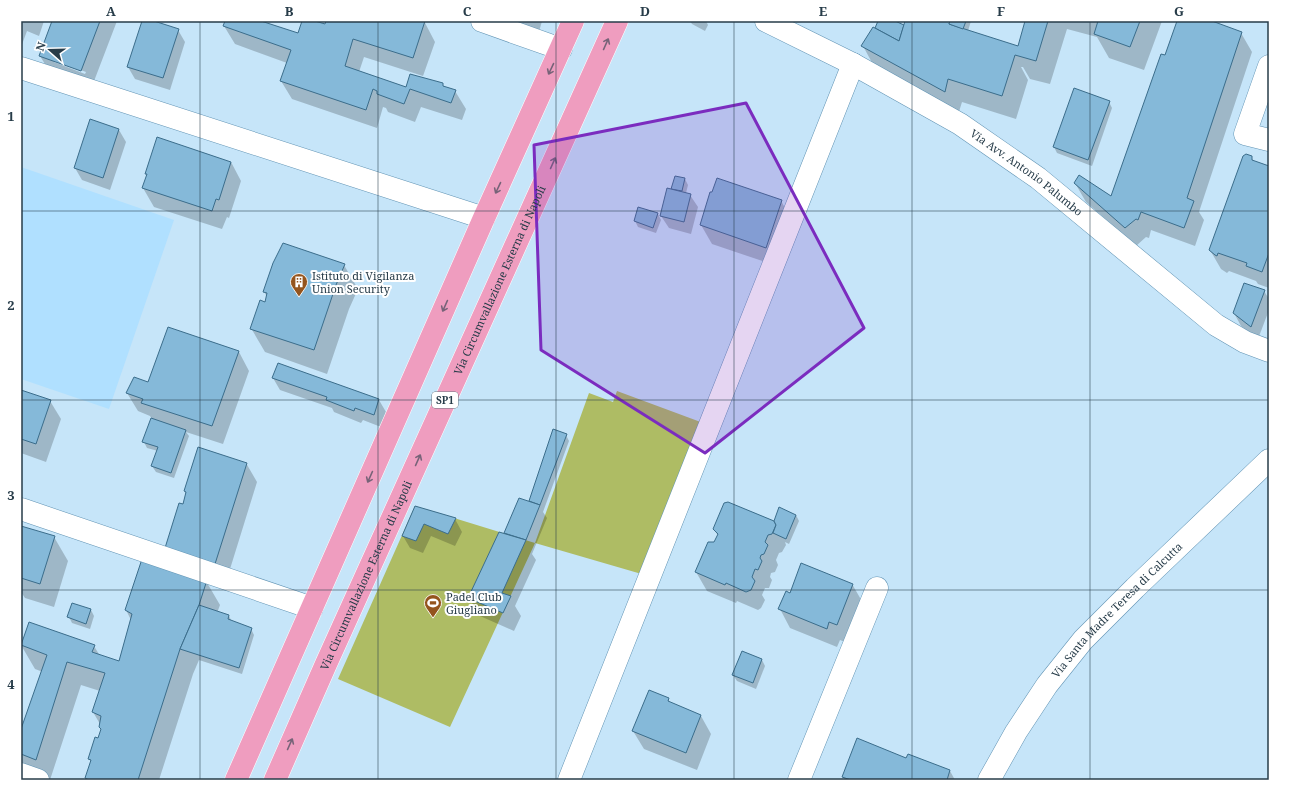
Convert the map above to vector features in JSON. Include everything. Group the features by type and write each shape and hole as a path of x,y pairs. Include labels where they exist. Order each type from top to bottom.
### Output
{"main road":[{"path":"236,780 484,218 573,21"},
{"name":"Via Circumvallazione Esterna di Napoli","path":"275,780 617,21"}],"street":[{"path":"482,21 561,49"},
{"name":"Via Avv. Antonio Palumbo","path":"766,21 853,64 960,124 1038,178 1216,325 1245,342 1269,351"},
{"path":"569,780 853,64"},
{"path":"1269,66 1245,134 1269,140"},
{"path":"21,68 484,218"},
{"name":"Via Santa Madre Teresa di Calcutta","path":"989,780 1016,732 1047,685 1083,640 1135,588 1269,460"},
{"path":"21,509 312,608"},
{"path":"799,780 877,588"},
{"path":"21,774 38,780"}],"highlighted area":[{"path":"746,103 864,328 705,453 541,350 534,145"}],"shaded area":[{"path":"21,167 174,220 109,409 21,379"}],"green space":[{"path":"617,391 706,424 645,575 535,543 589,393 613,402"},
{"name":"Padel Club Giugliano","path":"415,506 535,543 450,727 338,679"}],"building":[{"path":"52,21 100,21 81,71 39,56"},
{"path":"142,21 154,21 179,29 163,78 127,67"},
{"path":"225,21 261,21 298,33 302,21 315,21 325,24 326,21 425,21 413,58 353,39 345,66 406,87 410,74 443,83 443,86 456,90 451,103 410,89 404,104 377,94 377,91 373,89 366,110 280,81 291,50 223,26"},
{"path":"878,21 895,21 904,25 899,41 875,28"},
{"path":"905,21 950,21 949,24 1018,46 1025,21 1048,21 1036,61 1015,55 1002,96 948,79 945,92 861,46 873,27 899,41"},
{"path":"950,21 966,21 963,29 949,24"},
{"path":"1098,21 1140,21 1130,47 1094,34"},
{"path":"1177,21 1212,21 1242,32 1187,198 1194,201 1184,228 1141,212 1138,220 1136,219 1125,228 1074,183 1079,175 1111,196 1161,54 1165,55"},
{"path":"1074,88 1110,101 1088,160 1053,147"},
{"path":"90,119 119,129 103,178 74,168"},
{"path":"157,137 231,162 219,200 216,199 212,211 142,188"},
{"path":"1246,154 1252,156 1252,160 1269,166 1269,253 1262,272 1246,266 1247,263 1218,253 1217,256 1209,250 1243,156"},
{"path":"675,176 685,178 682,191 671,189"},
{"path":"717,178 782,200 766,248 700,225 710,192 712,192"},
{"path":"667,188 691,194 684,222 660,216"},
{"path":"638,207 658,213 653,228 634,221"},
{"name":"Istituto di Vigilanza Union Security","path":"283,243 345,264 336,285 314,350 250,329 260,300 265,302 267,293 263,292 273,263"},
{"path":"1244,283 1265,290 1251,327 1233,313"},
{"path":"168,327 239,351 212,426 141,403 143,399 126,393 134,377 148,382"},
{"path":"278,363 379,399 374,415 355,408 354,411 326,400 327,397 272,378"},
{"path":"21,390 51,400 36,444 21,439"},
{"path":"151,418 186,430 171,473 151,466 158,447 142,442"},
{"path":"553,429 567,434 540,505 529,501"},
{"path":"198,447 247,463 215,564 165,548 179,503 183,504 186,492 184,491"},
{"path":"519,498 540,505 526,540 504,533"},
{"path":"728,502 774,521 776,525 772,534 768,535 765,542 768,545 764,554 761,555 760,558 762,561 758,570 755,569 752,577 755,581 751,590 746,592 695,572 708,542 714,542 718,534 713,529 724,503"},
{"path":"415,506 456,518 448,534 424,524 416,541 402,536"},
{"path":"779,507 796,515 786,539 773,533 776,525 774,521"},
{"path":"21,526 55,536 40,584 21,578"},
{"path":"499,532 526,540 502,593 511,596 503,613 468,598"},
{"path":"142,559 207,580 199,605 180,649 138,780 89,780 85,778 91,760 88,759 95,737 98,738 101,729 99,727 101,716 92,712 105,673 67,662 36,760 21,754 21,729 47,655 21,645 29,622 95,645 92,652 119,661 132,614 125,610"},
{"path":"801,563 853,584 837,625 829,622 827,629 778,609 786,591 790,593"},
{"path":"72,603 91,609 86,624 67,617"},
{"path":"199,605 229,615 228,619 252,628 239,668 180,649"},
{"path":"742,651 762,659 753,683 732,675"},
{"path":"649,690 669,698 668,701 701,715 686,753 632,731"},
{"path":"857,738 906,758 908,754 950,770 947,780 851,780 842,777"}],"place":[{"name":"Istituto di Vigilanza Union Security","path":"299,297"},
{"name":"Padel Club Giugliano","path":"433,618"}]}
